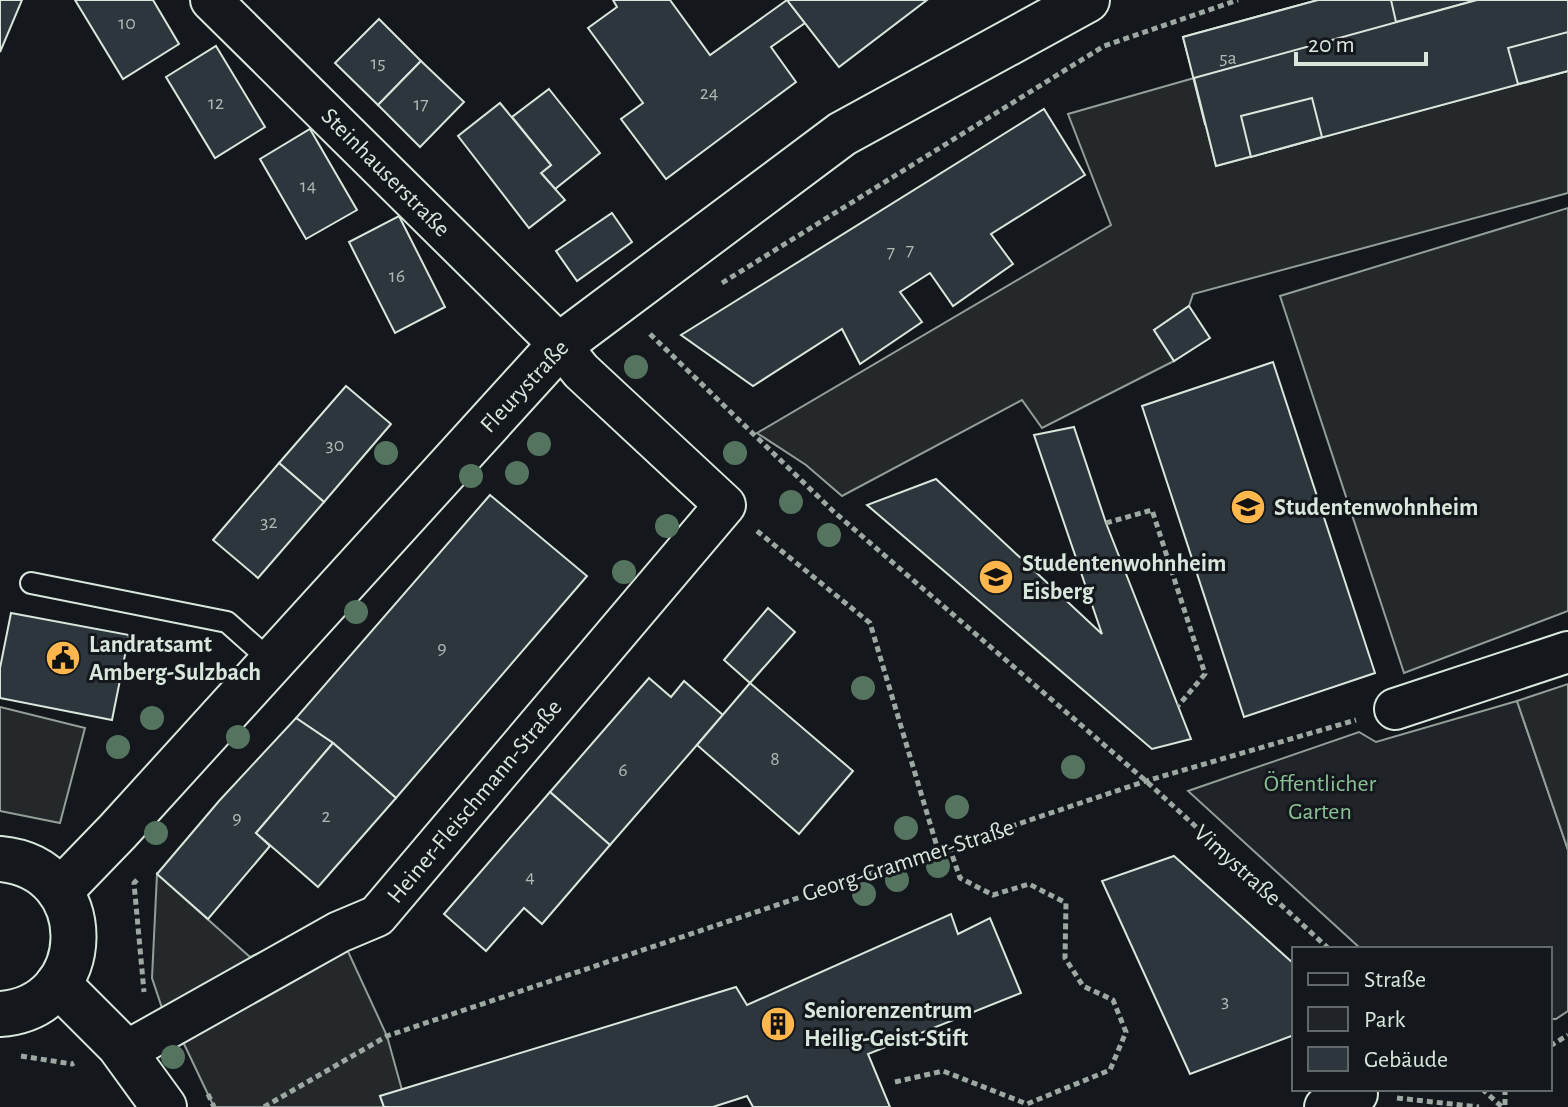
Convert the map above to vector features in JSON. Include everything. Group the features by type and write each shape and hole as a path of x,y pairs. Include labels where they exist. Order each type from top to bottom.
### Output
{"street":[{"name":"Steinhauserstraße","path":"211,0 560,345"},
{"name":"Fleurystraße","path":"60,891 112,838 560,345 842,134 1086,0"},
{"path":"560,345 581,371 725,505"},
{"name":"Heiner-Fleischmann-Straße","path":"119,1046 339,932 377,916 725,505"},
{"path":"1395,709 1568,652"},
{"path":"0,859 18,860 46,875 60,891 73,921 74,943 69,965 58,984 38,1003 13,1013 0,1014"},
{"path":"58,984 119,1046 164,1107"}],"lane":[{"path":"31,583 227,622 272,662"}],"path":[{"path":"714,288 1104,46 1238,0"},
{"path":"646,330 833,511 1146,781"},
{"path":"725,505 870,623 938,850"},
{"path":"1106,523 1152,510 1205,674 1178,706"},
{"name":"Georg-Grammer-Straße","path":"264,1107 387,1036 1146,781 1395,709"},
{"name":"Vimystraße","path":"1146,781 1327,947"},
{"path":"895,1082 943,1071 1027,1104 1110,1070 1126,1032 1113,1000 1083,986 1065,958 1066,903 1029,884 993,895 960,878 949,846"},
{"path":"14,1055 72,1064 119,1046 145,991 134,883 139,877"},
{"path":"1484,1091 1504,1107"},
{"path":"1341,1100 1479,1107"}],"green space":[{"name":"Öffentlicher Garten","path":"1517,701 1568,850 1568,1011 1552,1019 1552,947 1359,947 1188,791 1359,732 1376,742"}],"shaded area":[{"path":"1568,71 1568,193 1193,294 1189,306 1154,330 1174,361 1042,428 1022,400 842,496 806,465 757,433 1111,225 1068,114 1194,78 1216,166"},
{"path":"1568,208 1568,611 1404,673 1280,296"},
{"path":"1568,684 1568,850 1517,701"},
{"path":"0,707 85,728 60,823 0,811"},
{"path":"157,874 250,957 336,918 339,932 387,1036 402,1090 380,1096 384,1107 214,1107 175,1025 162,1008 152,978"}],"building":[{"path":"0,0 22,0 0,52"},
{"path":"75,0 153,0 179,44 123,79"},
{"path":"613,0 670,0 710,55 787,0 805,23 771,47 796,82 666,179 621,119 643,103 588,28 617,7"},
{"path":"787,0 927,0 839,67"},
{"path":"1318,0 1391,0 1396,22 1194,78 1183,37"},
{"path":"1318,0 1568,0 1568,32 1205,124 1183,37"},
{"path":"1391,0 1477,0 1396,22"},
{"path":"1477,0 1568,0 1568,71 1216,166 1194,78"},
{"path":"379,19 421,61 378,105 335,63"},
{"path":"1568,32 1568,71 1518,84 1508,48"},
{"path":"216,46 265,127 215,158 166,77"},
{"path":"421,61 464,102 420,147 378,105"},
{"path":"549,89 600,153 555,189 541,173 551,165 512,117"},
{"path":"1312,98 1322,137 1251,157 1241,116"},
{"path":"500,103 551,165 541,173 565,200 529,228 458,136"},
{"path":"1044,109 1085,175 991,234 1013,264 953,306 930,273 900,292 922,322 860,364 842,329 753,386 681,335"},
{"path":"310,129 357,210 306,239 260,159"},
{"path":"612,213 632,242 577,281 556,251"},
{"path":"399,216 445,307 395,333 349,242"},
{"path":"1189,306 1210,338 1174,361 1154,330"},
{"name":"Studentenwohnheim","path":"1273,362 1375,673 1244,717 1142,406"},
{"path":"346,386 391,424 324,502 279,463"},
{"name":"Studentenwohnheim Eisberg","path":"1074,427 1106,523 1191,739 1152,749 867,505 936,479 1102,634 1034,435"},
{"path":"279,463 324,502 258,578 213,540"},
{"path":"490,495 587,576 396,798 333,743 296,718"},
{"path":"768,608 795,632 750,683 724,660"},
{"name":"Landratsamt Amberg-Sulzbach","path":"11,613 129,635 112,720 0,698 0,668"},
{"path":"649,678 671,697 684,681 723,715 610,845 550,792"},
{"path":"750,683 853,771 799,834 697,745"},
{"path":"296,718 333,743 256,833 270,846 208,919 157,874"},
{"path":"333,743 396,798 318,887 256,833"},
{"path":"550,792 610,845 542,924 524,908 486,951 444,914"},
{"path":"1174,856 1292,962 1292,1036 1190,1074 1102,881"},
{"name":"Seniorenzentrum Heilig-Geist-Stift","path":"951,914 958,934 990,918 1021,993 868,1054 890,1107 753,1107 747,1096 713,1107 384,1107 380,1096 736,987 747,1005"}],"place":[{"name":"Studentenwohnheim","path":"1248,507"},
{"name":"Studentenwohnheim Eisberg","path":"996,577"},
{"name":"Landratsamt Amberg-Sulzbach","path":"63,658"},
{"name":"Seniorenzentrum Heilig-Geist-Stift","path":"778,1024"}]}
